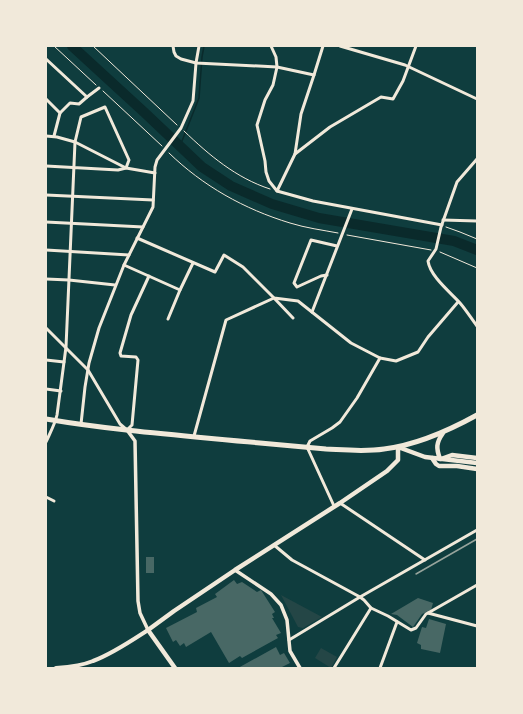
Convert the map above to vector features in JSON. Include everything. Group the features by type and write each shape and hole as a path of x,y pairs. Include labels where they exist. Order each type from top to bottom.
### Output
{"highway":[{"path":"46,419 116,429 306,447 365,451 398,447 409,444 454,428 477,415"}],"main road":[{"path":"440,460 437,444 438,439 443,432"},
{"path":"56,668 93,661 148,630 235,570 340,503 387,470 398,460 398,447 425,457 440,460 477,463"},
{"path":"440,460 452,455 477,458"},
{"path":"432,458 439,466 457,466 477,469"},
{"path":"148,630 175,668"}],"street":[{"path":"173,46 176,56 196,63 277,67 314,75"},
{"path":"81,424 89,363 99,328 124,265 152,207 157,160 179,129 193,102 199,46"},
{"path":"271,46 276,57 277,67 273,85 265,100 257,125 266,172 269,181 277,191 352,210 441,226"},
{"path":"277,191 295,154 301,114 323,46"},
{"path":"340,46 405,65 477,99"},
{"path":"295,154 330,127 381,97 393,100 416,46"},
{"path":"46,59 87,97"},
{"path":"54,136 60,113 70,103 79,104 99,88"},
{"path":"46,99 60,113"},
{"path":"46,442 52,426 56,421 66,347 75,142 81,117 105,107 129,160 126,168"},
{"path":"46,136 54,136 75,142 126,168 155,173"},
{"path":"477,159 457,182 441,226 436,250 428,261 429,266 442,286 458,302 477,326"},
{"path":"46,166 118,170 126,168"},
{"path":"46,195 153,200"},
{"path":"312,312 352,210"},
{"path":"443,220 477,221"},
{"path":"46,222 143,227"},
{"path":"137,238 216,272 224,255 243,267 293,318"},
{"path":"327,275 321,276 297,287 294,283 312,240 337,246"},
{"path":"46,250 129,255"},
{"path":"168,319 193,263"},
{"path":"124,265 180,290"},
{"path":"127,430 132,426 138,360 136,357 121,356 120,353 131,314 149,276"},
{"path":"46,279 116,285"},
{"path":"194,436 226,320 274,298 298,302 351,343 380,358 396,361 418,352 428,337 458,302"},
{"path":"46,328 48,332 66,347 88,370 120,424 136,441 138,601 140,613 148,630"},
{"path":"334,506 306,447 310,441 340,422 357,398 380,358"},
{"path":"46,360 64,362"},
{"path":"46,389 60,391"},
{"path":"46,497 54,501"},
{"path":"340,503 425,560"},
{"path":"289,640 360,597 477,530"},
{"path":"274,545 292,560 360,597 371,608 411,630 416,628 426,614 477,585"},
{"path":"235,570 271,594 281,605 287,620 290,651 300,668"},
{"path":"334,668 371,608"},
{"path":"428,613 477,626"},
{"path":"380,668 397,622"}],"path":[{"path":"54,46 166,148 183,166 226,196 254,211 291,223 436,250 477,268"},
{"path":"441,226 477,239"}],"shaded area":[{"path":"281,595 322,617 303,628 298,627"},
{"path":"321,648 337,657 331,668 315,658"}],"building":[{"path":"146,557 154,557 154,573 146,573"},
{"path":"234,580 237,584 242,582 257,592 261,590 275,612 272,614 274,618 272,618 281,633 276,635 278,638 242,658 240,656 229,663 211,632 186,647 184,643 180,646 176,640 173,642 166,628 197,612 196,608 217,597 215,594"},
{"path":"418,598 433,603 431,610 422,614 413,627 397,615 391,614"},
{"path":"429,619 446,624 440,653 421,649 421,645 417,643 422,627 426,628"},
{"path":"276,647 280,655 284,653 290,663 280,668 238,668"}],"waterway":[{"path":"72,46 202,167 231,186 272,204 319,218 454,241 477,250"},
{"path":"180,146 199,98 204,46"}],"railway":[{"path":"416,574 477,539"}]}
